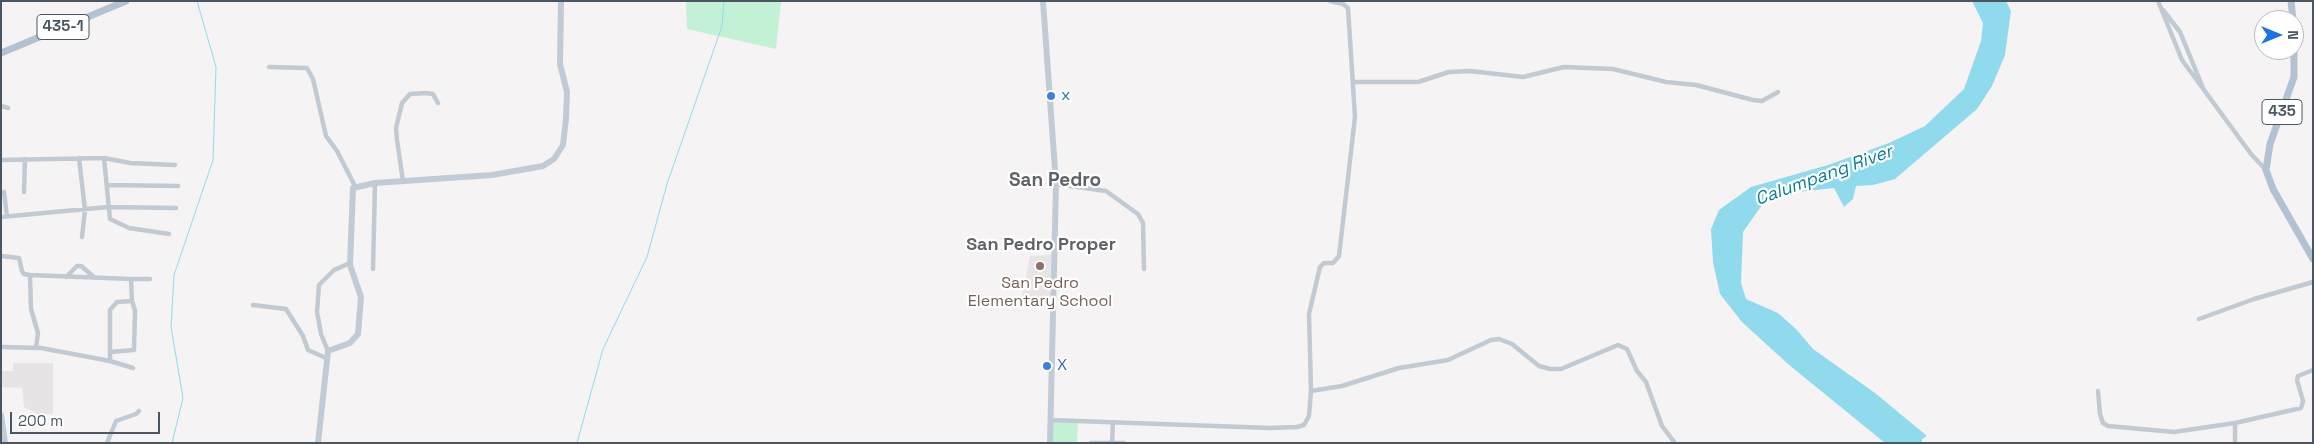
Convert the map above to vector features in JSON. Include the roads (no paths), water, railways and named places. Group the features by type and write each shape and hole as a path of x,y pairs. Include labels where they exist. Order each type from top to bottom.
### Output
{"main road":[{"name":"435-1","path":"1,54 126,1"},
{"name":"435","path":"2266,170 2270,144 2294,77 2294,60"},
{"path":"2266,170 2273,189 2313,259"}],"street":[{"path":"355,186 403,181 452,180 492,175 542,166 554,160 563,145 566,119 567,92 560,64 561,1"},
{"path":"1043,1 1056,184 1050,443"},
{"path":"1050,420 1296,427 1304,424 1309,416 1311,391 1309,314 1320,267 1324,263 1333,263 1339,256 1356,117 1348,8 1343,4 1330,1"},
{"path":"2159,3 2182,60 2266,170"},
{"path":"2159,3 2180,32 2204,91"},
{"path":"253,305 286,309 303,336 308,350 327,354 350,343 358,334 360,297 350,263 351,204 355,186 337,151 326,136 313,79 308,68 269,67"},
{"path":"1354,82 1418,82 1449,72 1523,77 1564,67 1613,69 1666,82 1696,85 1753,100 1762,101 1778,92"},
{"path":"403,181 396,134 402,103 410,94 426,93 433,94 438,103"},
{"path":"1,106 8,108"},
{"path":"79,158 85,210 82,237"},
{"path":"104,158 108,185 108,207 112,222 129,228 169,234"},
{"path":"1,160 104,158 130,163 175,166"},
{"path":"24,192 25,159"},
{"path":"373,269 375,183"},
{"path":"1056,184 1106,191 1138,214 1143,223 1144,269"},
{"path":"108,185 178,186"},
{"path":"4,192 4,216 108,207 176,208"},
{"path":"1,256 19,258 22,271 24,274 30,275 150,279"},
{"path":"318,443 327,354 317,312 319,285 334,270 350,263"},
{"path":"66,277 74,269 81,266 95,277"},
{"path":"30,275 31,309 38,333 36,348"},
{"path":"110,352 132,352 134,350 135,311 132,301 131,279"},
{"path":"2199,319 2254,299 2313,282"},
{"path":"110,361 110,310 116,302 132,301"},
{"path":"1311,391 1342,386 1399,368 1448,360 1491,340 1499,339 1512,344 1539,366 1550,369 1561,369 1618,345 1627,349 1637,371 1646,382 1662,426 1675,443"},
{"path":"1,347 36,348 110,361 133,368"},
{"path":"2098,391 2100,414 2103,423 2112,427 2164,432 2235,423 2300,408 2303,401 2297,380 2298,376 2313,370"},
{"path":"107,443 116,421 136,414 139,411"},
{"path":"1,414 5,443"},
{"path":"1112,443 1113,422"},
{"path":"2235,423 2235,443"},
{"path":"1090,443 1124,443"}],"water":[{"name":"Calumpang River","path":"1972,1 2006,1 2011,11 2005,55 1992,86 1977,109 1895,179 1873,185 1856,186 1853,199 1844,207 1834,188 1789,193 1762,205 1743,232 1741,283 1746,299 1778,313 1797,330 1813,349 1875,393 1927,436 1922,439 1922,443 1885,443 1788,364 1742,322 1720,294 1713,262 1711,229 1719,210 1751,187 1828,165 1889,143 1925,126 1964,89 1981,41 1983,23"}],"waterway":[{"path":"172,443 183,398 171,327 174,275 213,160 216,67 197,1"},
{"path":"577,443 603,349 647,257 667,184 722,26 724,1"}],"place":[{"name":"x","path":"1051,96"},
{"name":"San Pedro Elementary School","path":"1040,266"},
{"name":"X","path":"1047,366"}],"district":[{"name":"San Pedro","path":"1055,181"},
{"name":"San Pedro Proper","path":"1041,245"}]}
